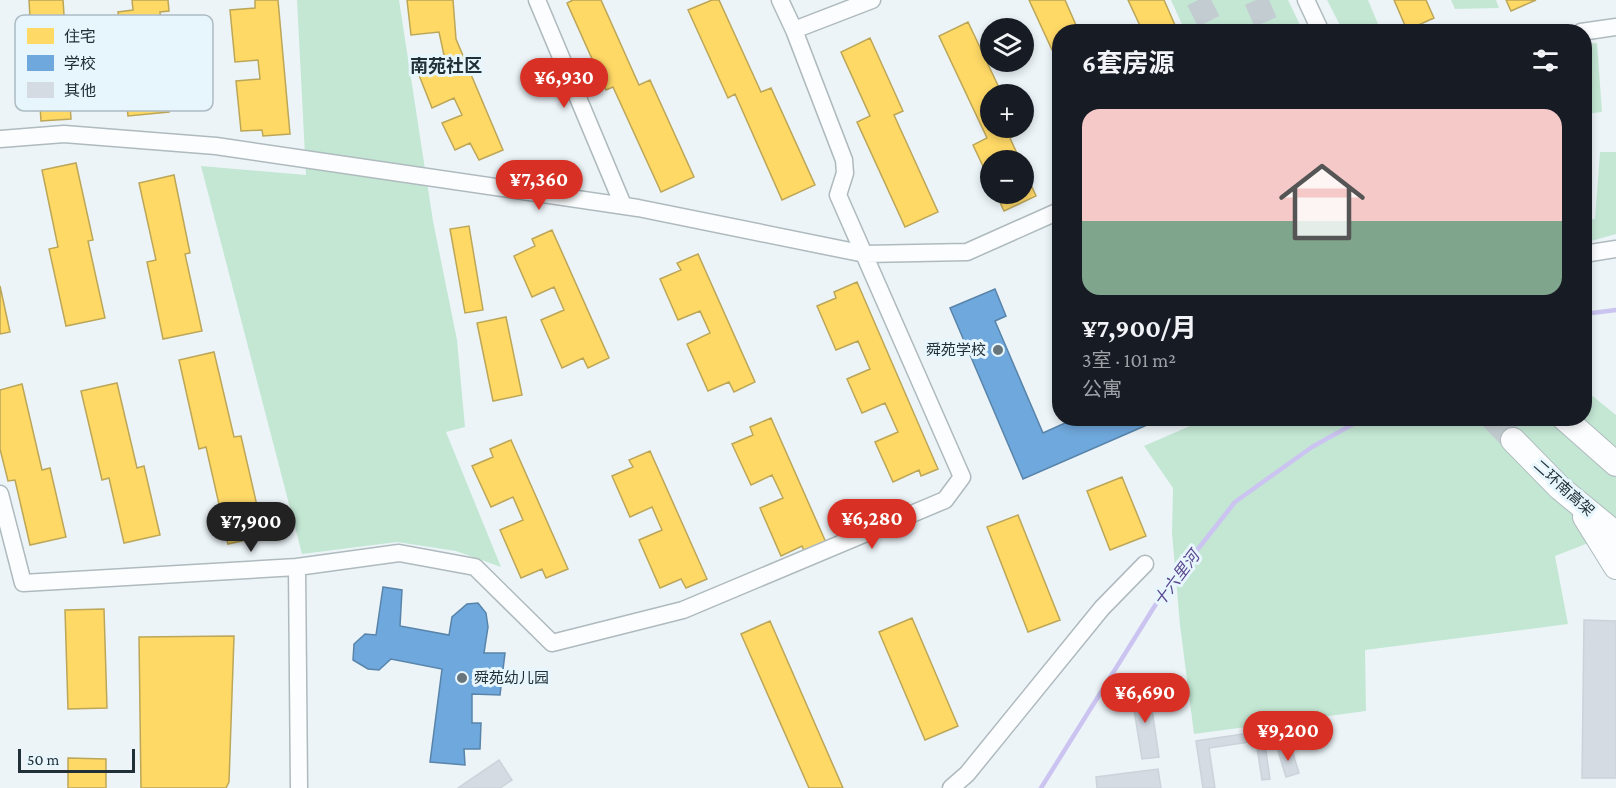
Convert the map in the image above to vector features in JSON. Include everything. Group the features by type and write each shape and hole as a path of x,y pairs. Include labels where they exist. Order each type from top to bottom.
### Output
{"highway":[{"path":"1573,426 1612,459"},
{"name":"二环南高架","path":"1513,440 1560,488 1616,534"},
{"path":"1560,488 1580,510 1616,567"}],"street":[{"path":"537,0 623,206"},
{"path":"0,494 23,583 297,567 399,553 475,567 552,642 683,610 945,501 962,477 838,195 845,174 844,160 794,30 780,0"},
{"path":"794,30 872,0"},
{"path":"1306,0 1317,24"},
{"path":"1592,30 1616,27"},
{"path":"0,139 64,134 216,146 623,206 865,254 967,252 1052,214"},
{"path":"1592,253 1616,249"},
{"path":"951,788 967,774 1102,608 1145,564"},
{"path":"297,567 299,788"}],"green space":[{"path":"297,0 399,0 433,221 457,340 465,427 446,432 501,567 456,551 397,542 302,554 201,166 306,175"},
{"path":"1171,0 1288,0 1300,24 1182,24"},
{"path":"1327,0 1368,0 1378,24 1339,24"},
{"path":"1451,0 1496,0 1499,8 1455,9"},
{"path":"1592,43 1597,43 1602,112 1592,113"},
{"path":"1600,152 1616,152 1616,234 1592,241 1592,219 1595,219"},
{"path":"1592,396 1616,415 1616,556 1591,542 1555,556 1568,624 1365,650 1366,711 1194,734 1180,625 1172,533 1173,488 1144,446 1190,426 1592,426"}],"building: 住宅":[{"path":"29,0 63,0 64,15 30,15"},
{"path":"132,0 168,0 169,11 160,12 160,15 118,15 118,12 133,10"},
{"path":"255,0 278,0 290,134 263,136 262,130 241,131 236,81 260,79 258,60 235,62 230,10 255,8"},
{"path":"407,0 453,0 456,39 503,150 479,160 470,143 455,150 442,123 462,115 454,98 432,108 415,65 444,55 439,32 411,35"},
{"path":"573,0 601,0 639,85 650,80 694,177 661,192 613,87 606,90 567,3"},
{"path":"712,0 719,0 761,92 771,88 815,185 782,200 735,94 728,98 688,10"},
{"path":"1029,0 1065,0 1076,24 1052,24 1052,50"},
{"path":"1128,0 1164,0 1174,24 1139,24"},
{"path":"1394,0 1426,0 1434,18 1420,24 1404,24"},
{"path":"1506,0 1536,0 1511,11"},
{"path":"968,22 980,47 980,72 992,72 997,84 980,84 980,123 939,36"},
{"path":"870,38 903,111 894,115 938,212 905,227 857,122 870,116 841,52"},
{"path":"40,111 70,111 71,119 41,121"},
{"path":"128,111 169,111 169,112 128,116"},
{"path":"987,138 1010,138 1015,150 980,150 980,160 973,145"},
{"path":"76,163 93,240 88,241 105,318 66,326 49,249 58,247 42,170"},
{"path":"174,175 190,253 185,254 202,331 163,339 147,262 156,260 139,183"},
{"path":"1001,204 1019,204 1004,211"},
{"path":"469,226 483,310 465,313 450,229"},
{"path":"552,230 609,358 588,368 583,358 562,368 541,320 564,310 554,287 532,297 514,256 535,246 532,239"},
{"path":"698,254 755,382 734,392 729,382 708,391 687,344 710,333 700,311 678,320 660,279 681,270 677,263"},
{"path":"857,282 938,469 921,476 919,470 893,482 875,442 898,432 885,403 862,413 847,379 870,369 858,341 836,350 817,306 836,298 834,292"},
{"path":"0,286 10,332 0,334"},
{"path":"506,317 522,395 493,401 477,323"},
{"path":"214,352 234,437 241,436 264,536 228,544 206,447 199,449 179,360"},
{"path":"117,383 137,468 144,466 160,535 124,543 109,478 102,480 81,391"},
{"path":"22,384 42,470 50,468 66,537 30,545 15,480 8,481 0,449 0,390"},
{"path":"771,418 828,547 806,556 802,546 781,556 760,508 783,498 772,475 751,485 732,444 753,435 750,427"},
{"path":"511,440 568,569 546,578 542,569 521,578 500,530 523,520 513,497 491,507 472,466 493,457 490,449"},
{"path":"650,451 707,579 686,588 681,579 660,588 639,540 662,530 652,507 630,517 612,476 633,467 629,460"},
{"path":"1122,477 1146,536 1110,550 1087,491"},
{"path":"1018,515 1060,620 1028,632 987,527"},
{"path":"104,609 107,708 68,709 65,610"},
{"path":"912,618 958,726 925,740 879,632"},
{"path":"770,621 843,788 809,788 741,634"},
{"path":"234,636 229,782 226,788 141,788 139,637"},
{"path":"68,758 106,759 106,788 68,788"}],"building: 学校":[{"path":"995,289 1006,316 995,321 1043,433 1058,426 1145,426 1023,479 950,308"},
{"path":"383,587 402,590 400,626 449,635 452,617 467,604 478,603 486,613 488,627 484,653 505,653 500,695 472,694 472,723 481,723 480,749 464,749 465,765 430,762 442,669 391,659 379,670 368,669 353,660 354,644 365,634 376,635"}],"building: 其他":[{"path":"1584,620 1616,621 1616,778 1582,778"},
{"path":"1149,689 1159,757 1142,759 1131,691"},
{"path":"1263,731 1270,779 1262,780 1256,741 1209,748 1215,788 1203,788 1196,741"},
{"path":"1291,747 1299,773 1286,777 1278,751"},
{"path":"499,760 512,780 500,788 458,788"},
{"path":"1158,769 1161,788 1097,788 1096,777"}],"waterway":[{"name":"十六里河","path":"1592,313 1616,310"},
{"name":"十六里河","path":"1041,788 1161,596 1235,502 1312,447 1350,426"}],"tunnel":[{"path":"1198,0 1210,24"},
{"path":"1256,0 1266,24"},
{"path":"1500,426 1513,440"}],"place":[{"name":"舜苑学校","path":"998,350"},
{"name":"舜苑幼儿园","path":"462,678"}],"district":[{"name":"南苑社区","path":"446,66"}]}
